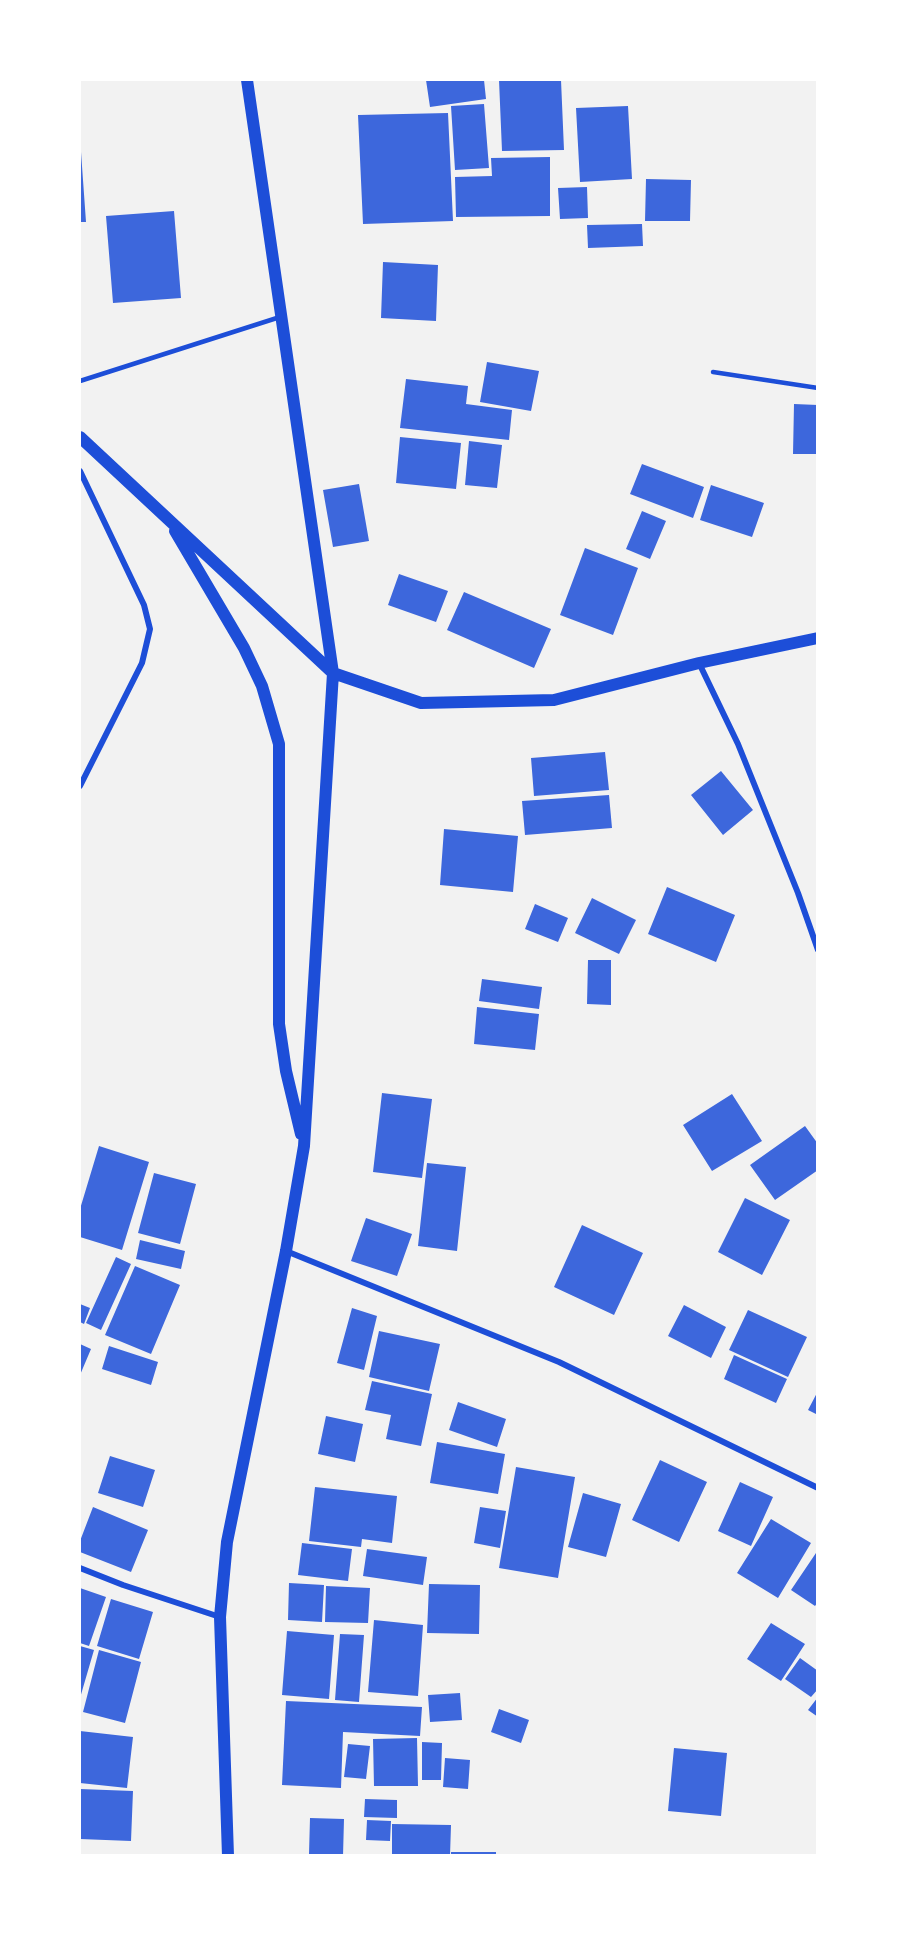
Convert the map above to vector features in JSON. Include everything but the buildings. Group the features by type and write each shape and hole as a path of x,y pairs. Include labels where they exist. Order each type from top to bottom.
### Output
{"main road":[{"path":"228,1856 220,1617 227,1542 286,1251 303,1146 333,673 247,80"},
{"path":"80,437 333,673 421,703 554,700 699,663 818,638"},
{"path":"168,519 244,648 262,686 279,744 279,1024 285,1071 303,1146"}],"street":[{"path":"80,471 144,605 150,629 141,663 80,786"},
{"path":"699,663 738,744 798,893 818,950"},
{"path":"286,1251 559,1362 818,1488"},
{"path":"80,1568 123,1585 220,1617"}],"lane":[{"path":"80,381 280,317"},
{"path":"713,372 818,388"}]}
